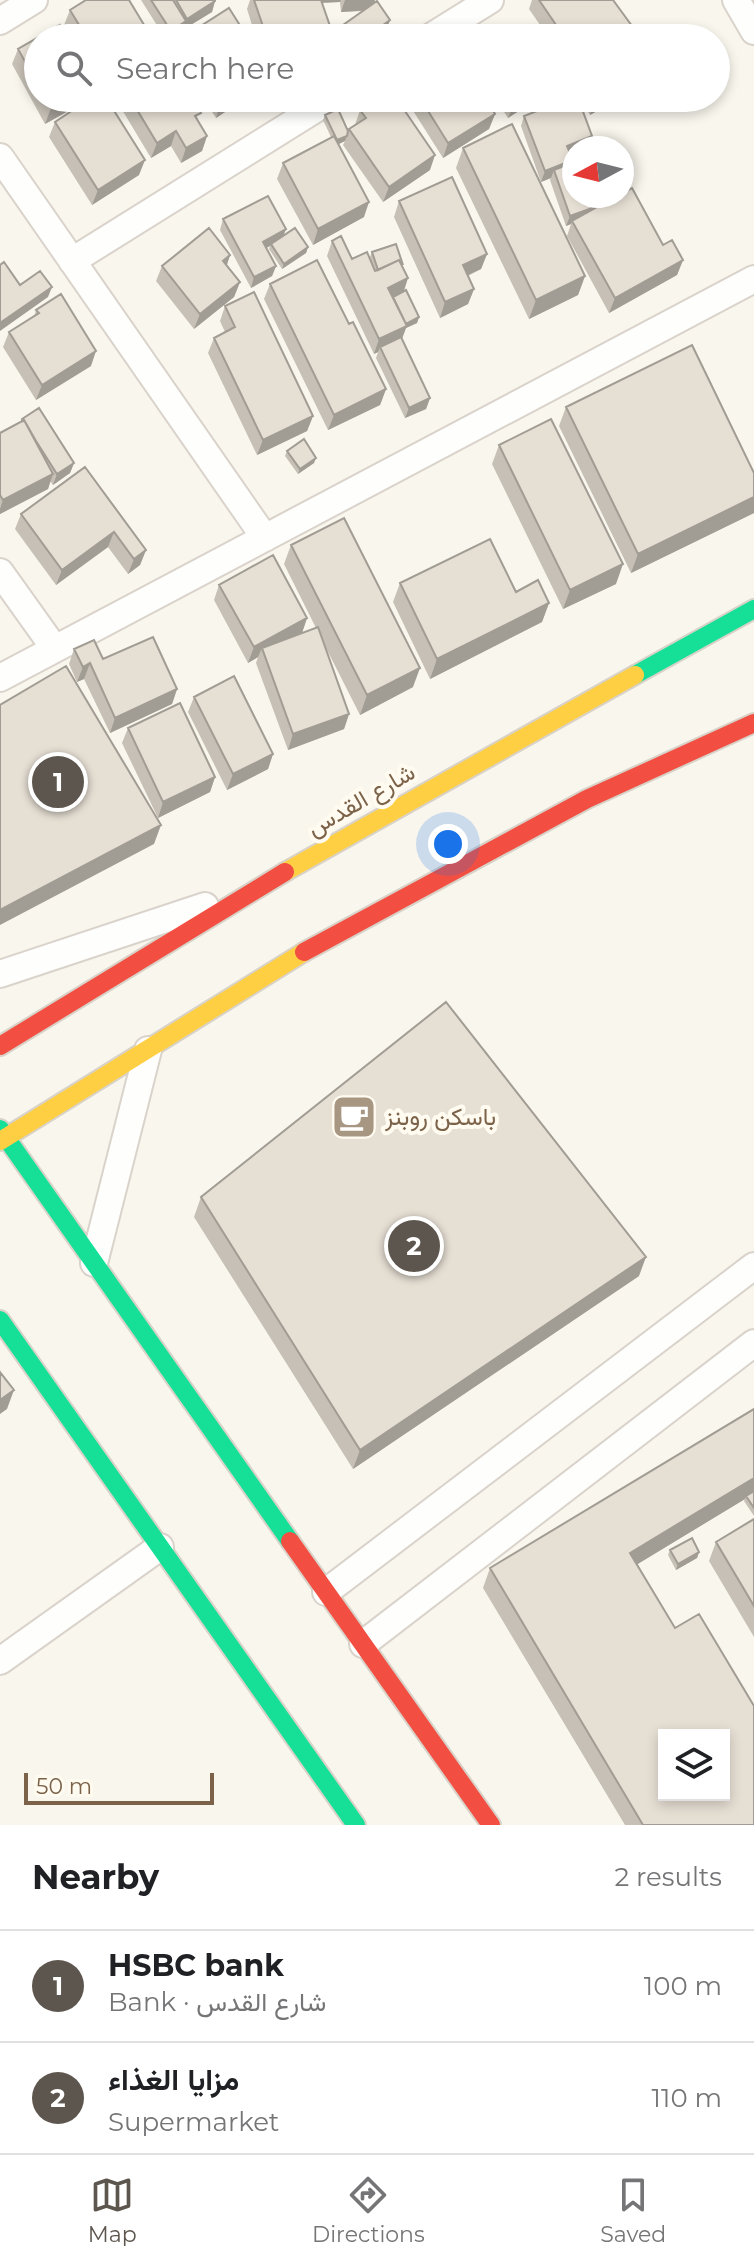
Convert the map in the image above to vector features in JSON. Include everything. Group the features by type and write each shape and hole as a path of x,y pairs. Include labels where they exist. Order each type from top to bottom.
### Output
{"main road":[{"name":"شارع القدس","path":"0,1046 254,890 754,609"},
{"path":"491,1825 2,1136 148,1050 310,948 587,799 754,723"},
{"path":"0,1320 356,1825"}],"street":[{"path":"0,21 34,0"},
{"path":"451,24 490,0"},
{"path":"736,0 754,31"},
{"path":"72,261 311,112"},
{"path":"0,157 265,538"},
{"path":"0,678 754,279"},
{"path":"0,572 55,649"},
{"path":"0,974 254,890"},
{"path":"94,1263 148,1050"},
{"path":"326,1592 754,1266"},
{"path":"363,1644 754,1343"},
{"path":"0,1661 160,1547"}],"building":[{"path":"86,0 129,0 144,24 78,24 70,10"},
{"path":"151,0 173,0 186,21 166,24"},
{"path":"176,0 215,0 215,1 187,19"},
{"path":"254,0 321,0 329,24 262,24"},
{"path":"539,0 613,0 631,24 555,24"},
{"path":"377,1 390,20 384,24 344,24"},
{"path":"229,8 239,24 204,24"},
{"path":"24,46 24,60 18,49"},
{"path":"70,112 115,112 145,160 98,190 55,122"},
{"path":"138,112 200,112 195,116 207,136 186,148 176,131 157,143"},
{"path":"339,112 348,131 347,136 337,140 325,115"},
{"path":"362,112 406,112 435,155 389,187 349,129 366,118"},
{"path":"429,112 494,112 495,114 448,143"},
{"path":"534,112 583,112 592,136 562,136 562,164 545,171 524,116"},
{"path":"512,124 585,276 536,300 463,148"},
{"path":"334,136 369,202 318,229 283,163"},
{"path":"562,167 562,193 554,170"},
{"path":"452,177 487,254 463,265 474,289 445,302 399,201"},
{"path":"634,192 663,245 672,240 683,260 615,298 572,221 595,208 634,208"},
{"path":"268,196 286,229 263,242 276,266 254,277 223,219"},
{"path":"567,208 592,208 570,216"},
{"path":"209,228 230,255 223,261 240,282 200,314 162,266"},
{"path":"295,228 308,247 284,264 271,244"},
{"path":"341,236 352,259 367,252 375,271 399,260 408,278 388,288 407,326 379,339 332,241"},
{"path":"396,244 403,265 399,260 378,270 372,252"},
{"path":"317,260 349,324 353,322 386,389 334,415 270,284"},
{"path":"4,262 20,285 40,271 52,287 0,323 0,265"},
{"path":"406,290 419,317 406,324 393,297"},
{"path":"254,292 313,416 263,440 214,338 235,327 225,306"},
{"path":"61,294 96,351 42,385 9,332"},
{"path":"401,337 430,398 409,408 380,347"},
{"path":"692,345 754,473 754,497 638,554 566,407"},
{"path":"39,408 74,463 57,474 22,419"},
{"path":"551,419 623,564 570,590 499,445"},
{"path":"24,420 53,474 3,500 0,495 0,433"},
{"path":"304,439 316,458 300,469 287,451"},
{"path":"85,467 146,550 134,559 114,532 62,570 21,514"},
{"path":"344,518 420,668 367,695 291,545"},
{"path":"490,539 516,592 538,580 549,603 437,659 400,583"},
{"path":"273,555 307,618 254,647 219,585"},
{"path":"318,627 349,714 293,734 262,648"},
{"path":"153,637 177,689 115,718 90,663 83,667 74,649 94,640 103,659"},
{"path":"66,666 161,825 0,910 0,705"},
{"path":"234,676 273,754 233,774 194,697"},
{"path":"180,703 215,777 163,802 128,728"},
{"path":"446,1002 646,1257 360,1450 201,1197"},
{"path":"0,1372 14,1390 0,1400"},
{"path":"754,1409 754,1478 630,1553 675,1628 699,1614 754,1706 754,1825 643,1825 490,1568"},
{"path":"754,1491 754,1508 746,1496"},
{"path":"754,1519 754,1606 716,1542"},
{"path":"692,1538 699,1552 678,1564 670,1550"}],"traffic: fast":[{"path":"635,675 754,609"},
{"path":"0,1129 290,1541"},
{"path":"0,1320 356,1825"}],"traffic: slow":[{"path":"285,872 635,675"},
{"path":"0,1141 304,952"}],"traffic: jam":[{"path":"304,952 587,799 754,723"},
{"path":"0,1046 285,872"},
{"path":"290,1541 491,1825"}],"place":[{"name":"HSBC bank","path":"58,782"},
{"name":"باسكن روبنز","path":"354,1117"},
{"name":"مزايا الغذاء","path":"414,1246"}]}
